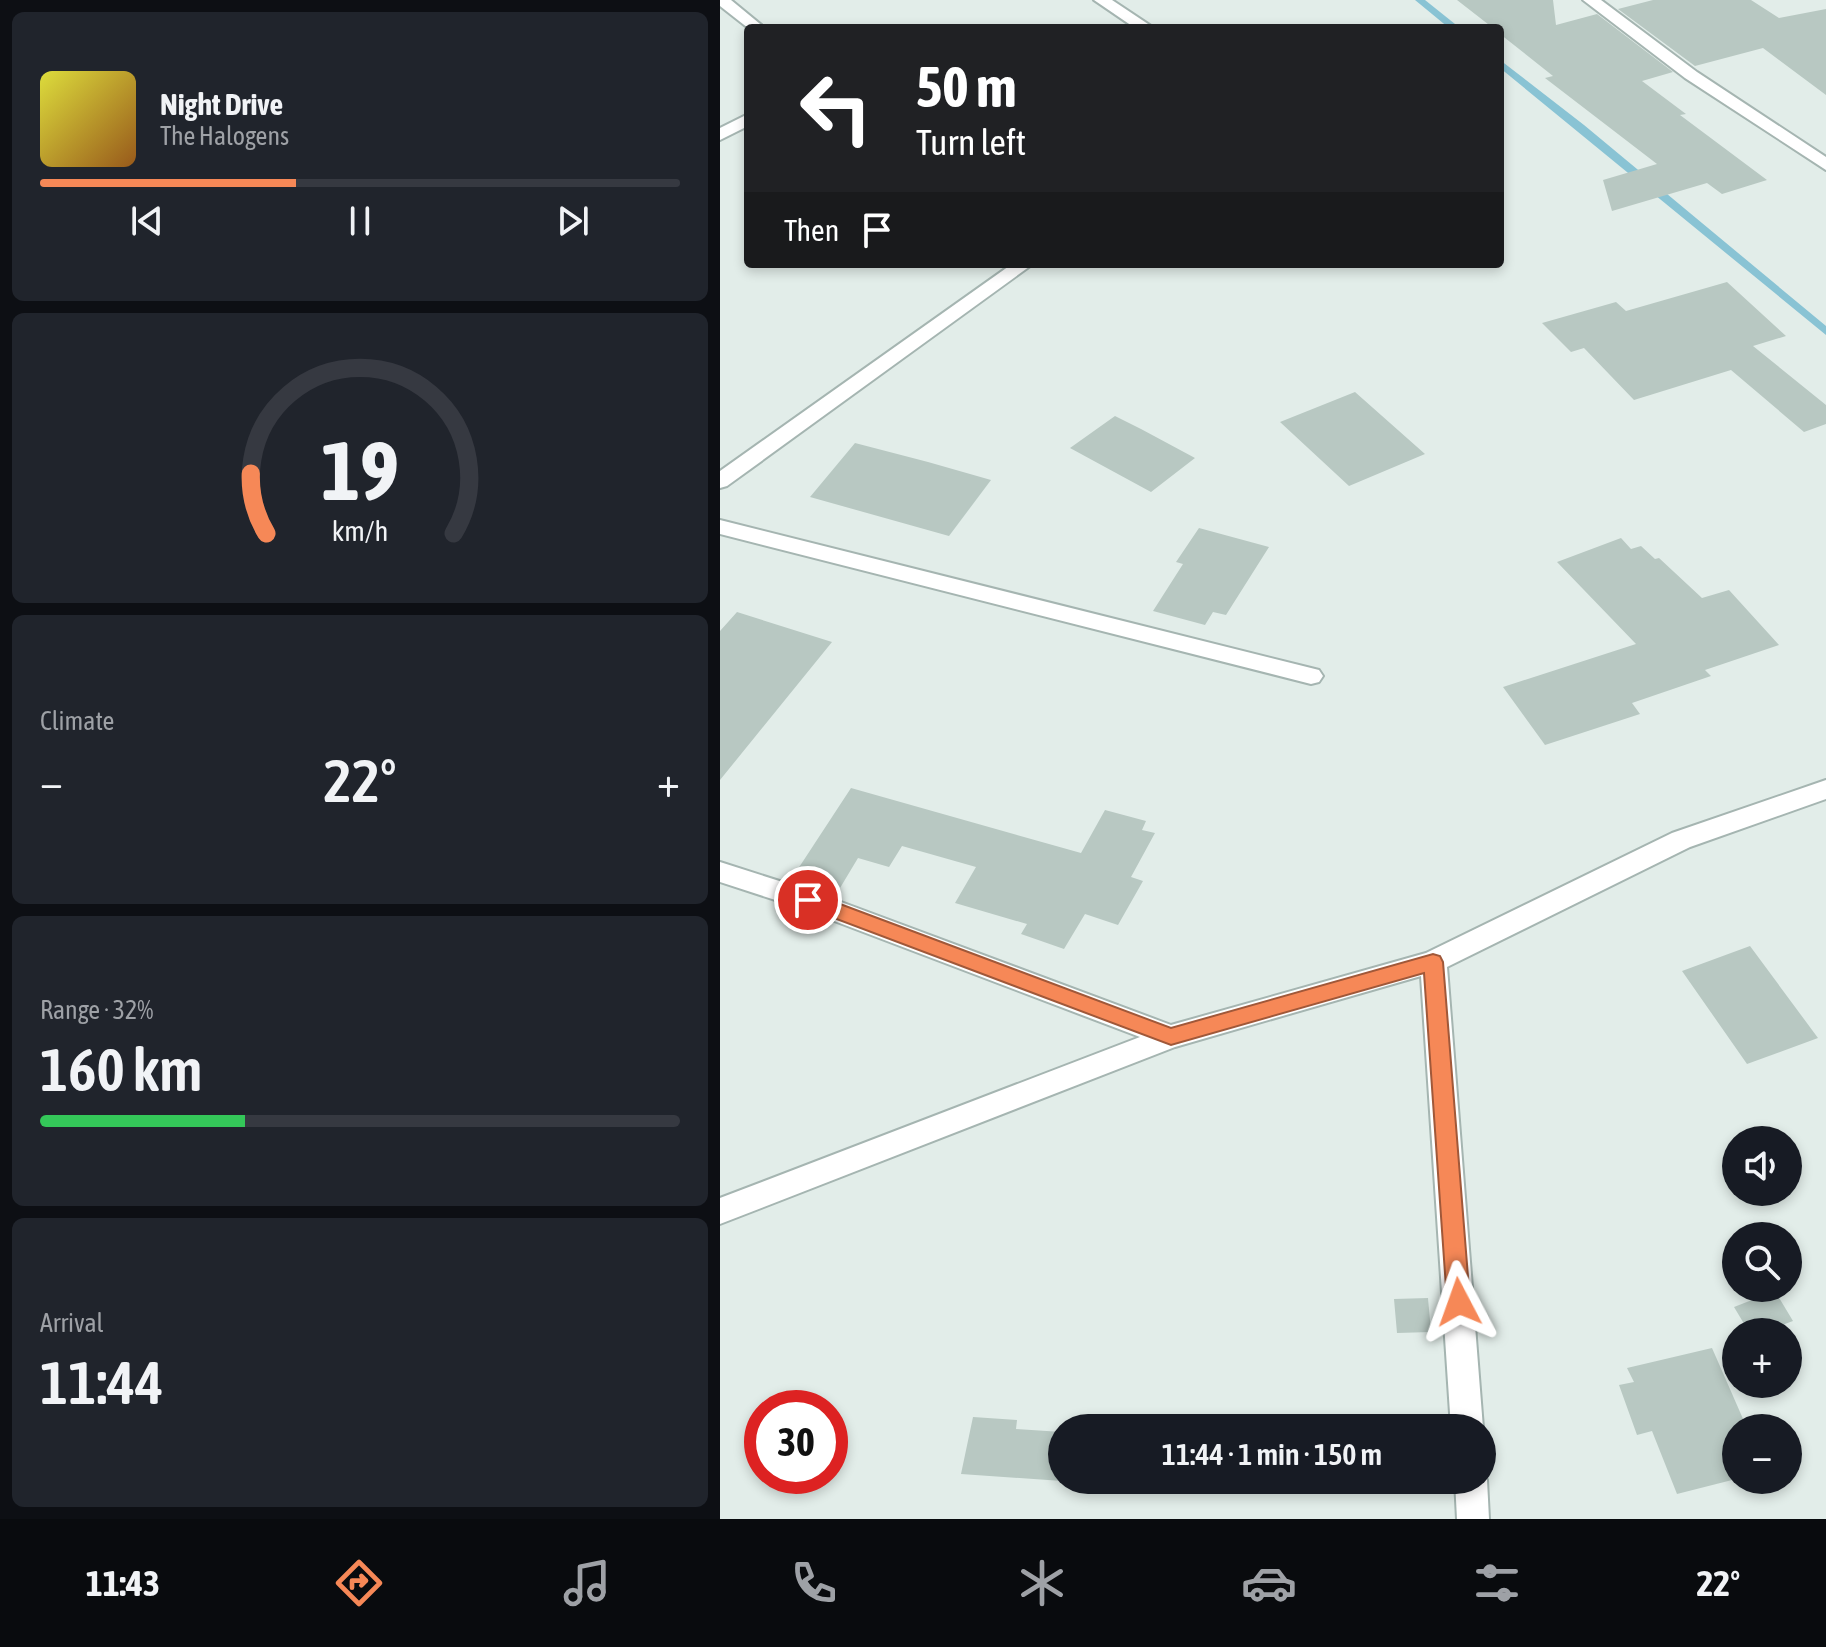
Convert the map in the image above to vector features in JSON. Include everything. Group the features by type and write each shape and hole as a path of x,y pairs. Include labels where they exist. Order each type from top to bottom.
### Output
{"street":[{"path":"722,0 752,24"},
{"path":"1102,0 1140,24"},
{"path":"1591,0 1691,75 1826,165"},
{"path":"720,135 744,121"},
{"path":"720,481 1018,268"},
{"path":"720,527 1311,676"},
{"path":"720,1211 1171,1037 1433,962 1681,840 1826,789"},
{"path":"720,872 808,900 1171,1037"},
{"path":"1433,962 1466,1414"},
{"path":"1472,1494 1473,1519"}],"building":[{"path":"1457,0 1553,0 1556,25 1597,14 1673,72 1642,81 1686,114 1680,115 1767,180 1722,194 1707,183 1612,211 1603,180 1657,164 1545,78 1553,76 1504,37 1504,24 1488,24"},
{"path":"1653,0 1751,0 1779,18 1826,9 1826,95 1763,48 1695,66 1618,9"},
{"path":"1727,282 1786,336 1753,346 1826,405 1826,424 1804,432 1731,370 1634,400 1584,348 1571,352 1542,323 1616,302 1626,311"},
{"path":"1355,392 1425,454 1349,486 1280,422"},
{"path":"1115,416 1195,458 1151,492 1070,448"},
{"path":"855,443 991,480 949,536 810,497"},
{"path":"1199,528 1269,547 1226,615 1213,612 1205,625 1153,611 1183,564 1176,562"},
{"path":"1621,538 1631,549 1641,546 1655,559 1659,558 1702,598 1729,590 1779,645 1705,670 1711,676 1632,703 1640,714 1545,745 1503,687 1636,644 1557,562"},
{"path":"737,612 832,642 720,780 720,631"},
{"path":"851,788 1081,853 1105,810 1146,821 1142,830 1155,833 1131,877 1143,881 1118,925 1085,914 1064,949 1021,934 1027,924 955,903 976,867 902,846 889,867 858,858 840,888 794,875"},
{"path":"1750,946 1818,1038 1747,1064 1682,971"},
{"path":"1428,1298 1431,1332 1397,1333 1394,1299"},
{"path":"1747,1302 1782,1302 1791,1318 1741,1318 1734,1307"},
{"path":"1712,1348 1722,1371 1722,1398 1734,1398 1741,1414 1722,1414 1722,1483 1677,1494 1652,1431 1637,1435 1619,1385 1634,1382 1627,1368"},
{"path":"973,1417 1017,1420 1016,1429 1048,1431 1048,1480 961,1474"}],"waterway":[{"path":"1419,0 1450,24"},
{"path":"1504,66 1826,332"}],"route":[{"path":"808,900 1171,1037 1433,962 1459,1302"}]}
